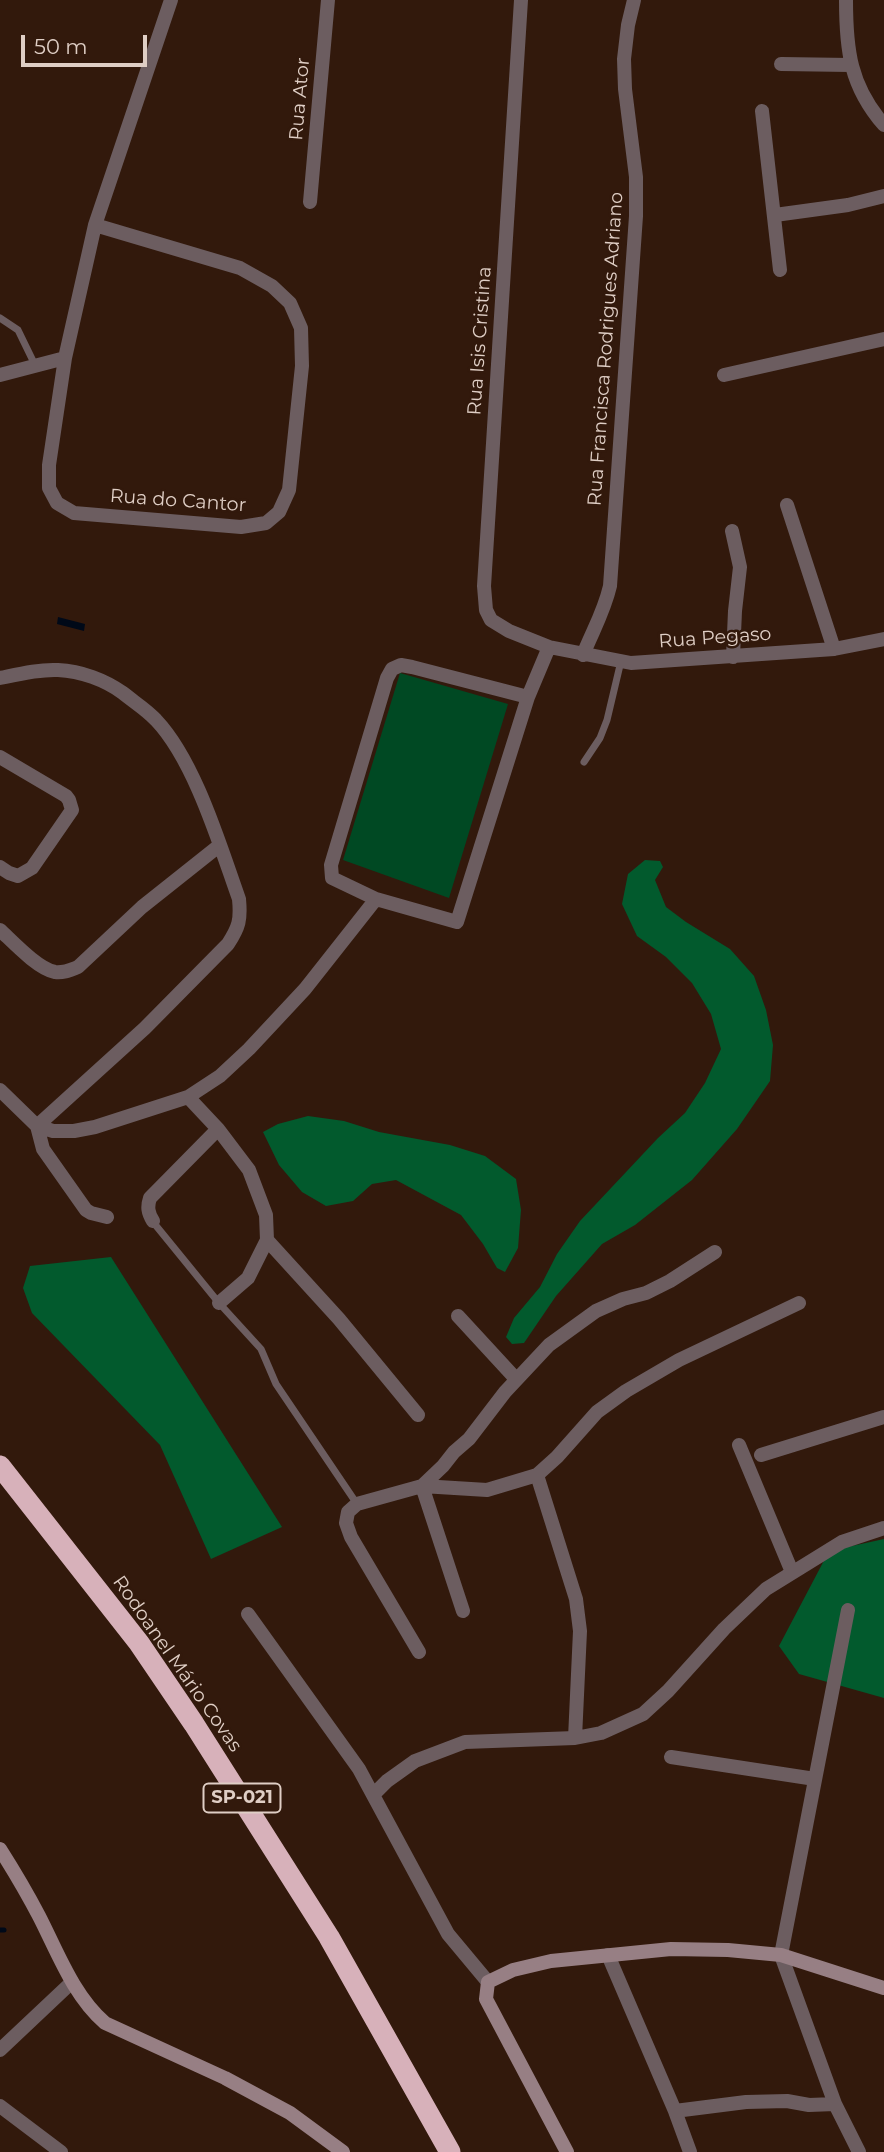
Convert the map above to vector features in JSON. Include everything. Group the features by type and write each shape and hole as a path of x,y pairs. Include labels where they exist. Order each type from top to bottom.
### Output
{"highway":[{"name":"Rodoanel Mário Covas","path":"0,1466 139,1643 194,1724 329,1937 450,2152"}],"main road":[{"path":"0,1849 27,1893 72,1982 92,2011 105,2023 225,2078 290,2113 343,2152"},
{"path":"567,2152 492,2013 486,1999 488,1982 513,1970 538,1964 671,1949 781,1955 884,1988"}],"street":[{"name":"Rua do Cantor","path":"95,225 240,268 272,286 290,303 301,328 302,366 289,490 278,512 266,523 241,527 74,513 57,503 49,488 49,465 65,358 95,225 171,0"},
{"name":"Rua Ator","path":"310,202 328,0"},
{"name":"Rua Isis Cristina","path":"521,0 484,586 486,610 491,620 509,631 549,647"},
{"name":"Rua Francisca Rodrigues Adriano","path":"583,655 604,610 610,586 636,216 636,177 624,60 634,0"},
{"path":"846,0 850,65 863,95 884,125"},
{"path":"781,64 850,65"},
{"path":"762,111 780,270"},
{"path":"775,215 848,205 884,196"},
{"path":"724,375 884,339"},
{"path":"0,374 65,358"},
{"path":"787,505 834,649"},
{"path":"732,531 740,567 733,657"},
{"name":"Rua Pegaso","path":"549,647 631,663 834,649 884,639"},
{"path":"528,697 412,667 401,665 392,669 331,865 332,878 376,899 457,922 528,697 549,647"},
{"path":"0,678 41,670 84,674 110,684 156,720 175,744 191,776 220,845 239,899 241,917 237,931 228,944 145,1028 37,1126"},
{"path":"0,757 66,796 72,810 32,868 14,876 0,867"},
{"path":"0,930 44,969 65,972 78,967 142,907 220,845"},
{"path":"0,1090 37,1126 53,1131 95,1127 188,1097 220,1076 249,1049 305,989 376,899"},
{"path":"188,1097 239,1154 266,1215 267,1240 248,1278 219,1303"},
{"path":"37,1126 43,1149 86,1210 107,1217"},
{"path":"153,1221 148,1213 150,1198 219,1129"},
{"path":"267,1240 339,1319 418,1415"},
{"path":"422,1486 469,1439 516,1379 549,1345 596,1311 623,1299 646,1293 715,1252"},
{"path":"419,1652 351,1537 346,1523 348,1513 357,1504 422,1486 487,1490 537,1475 597,1412 626,1391 679,1360 799,1303"},
{"path":"458,1316 516,1379"},
{"path":"761,1455 884,1417"},
{"path":"739,1445 792,1572"},
{"path":"537,1475 576,1599 580,1631 575,1738"},
{"path":"422,1486 463,1611"},
{"path":"373,1795 387,1780 415,1761 465,1742 575,1738 601,1733 643,1714 766,1589 842,1542 884,1528"},
{"path":"848,1610 781,1955 835,2104 860,2151"},
{"path":"248,1614 359,1769 449,1934 488,1982"},
{"path":"671,1757 815,1779"},
{"path":"608,1955 690,2152"},
{"path":"0,2050 72,1982"},
{"path":"675,2111 746,2102 835,2104"},
{"path":"0,2106 61,2152"}],"lane":[{"path":"0,318 18,330 35,365"},
{"path":"584,762 600,738 607,720 621,661"},
{"path":"153,1221 219,1303 261,1349 276,1384 357,1504"}],"green space":[{"path":"400,673 508,704 449,898 343,860"},
{"path":"645,860 660,861 663,867 655,880 666,907 730,949 754,976 766,1010 773,1045 770,1081 737,1129 692,1180 635,1225 602,1244 556,1296 524,1343 512,1344 506,1337 514,1318 540,1287 557,1254 580,1221 685,1113 705,1083 721,1049 711,1014 692,983 666,957 637,936 622,904 628,874"},
{"path":"308,1116 344,1121 379,1132 450,1145 485,1156 516,1179 521,1210 518,1248 505,1272 497,1268 461,1215 396,1180 372,1184 353,1201 326,1206 302,1192 279,1165 263,1132 278,1124"},
{"path":"111,1257 282,1527 211,1559 160,1445 32,1313 23,1288 30,1266"},
{"path":"884,1539 884,1698 799,1674 779,1646 829,1551"}],"water":[{"path":"58,617 85,624 84,631 57,624"}]}
